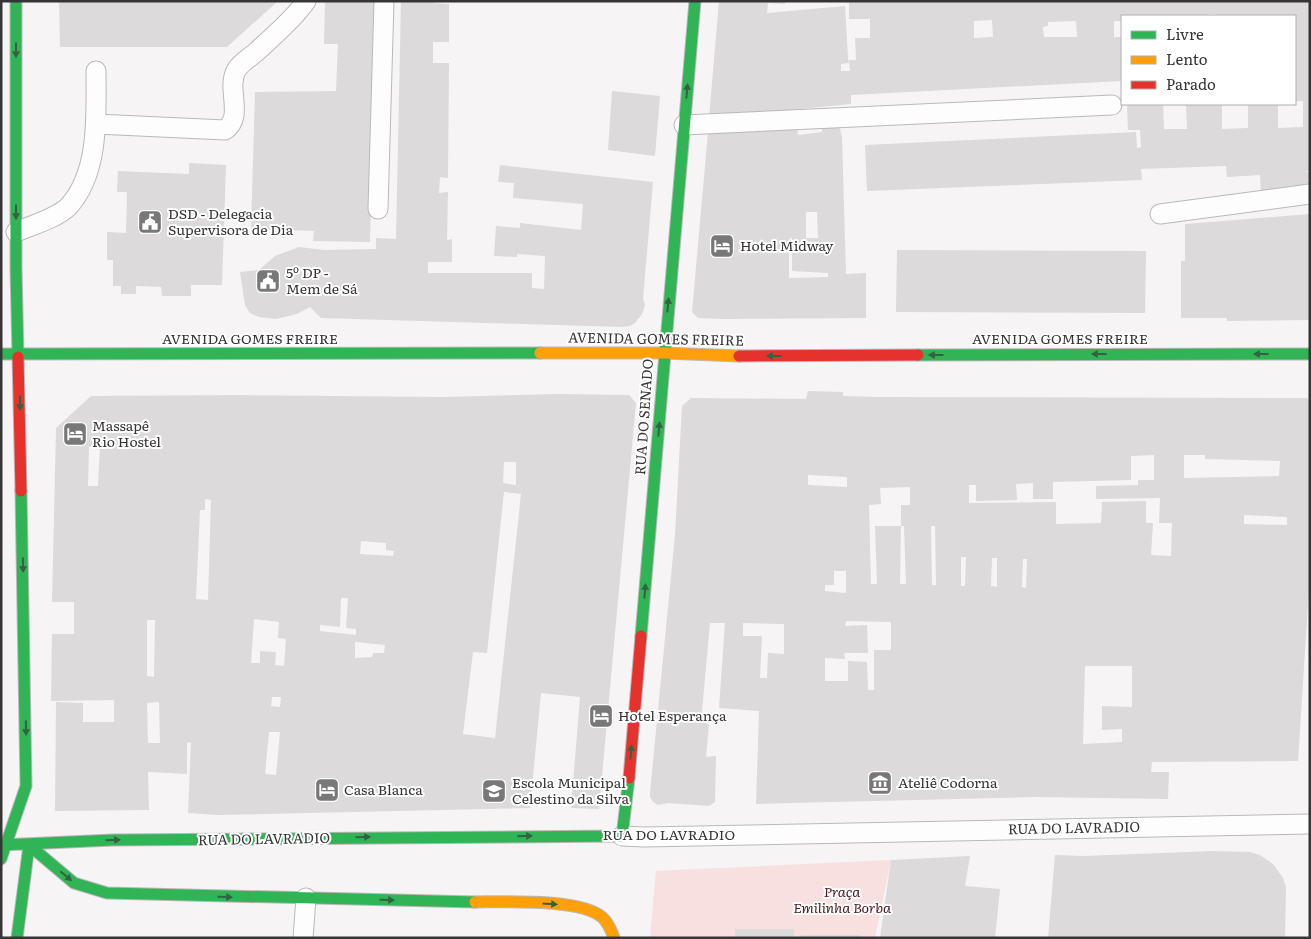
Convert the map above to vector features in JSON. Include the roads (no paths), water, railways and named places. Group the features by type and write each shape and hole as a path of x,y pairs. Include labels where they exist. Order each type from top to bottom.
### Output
{"street":[{"path":"1,860 4,845 26,786 16,232 16,1"},
{"name":"RUA DO SENADO","path":"622,836 695,1"},
{"name":"AVENIDA GOMES FREIRE","path":"1,354 664,353 732,356 1310,354"},
{"name":"RUA DO LAVRADIO","path":"4,845 112,840 622,836"},
{"path":"29,845 74,883 107,893 141,896 534,903 581,906 592,909 603,916 614,936"},
{"path":"18,938 29,845"}],"lane":[{"path":"96,124 225,130 230,126 234,117 234,83 237,69 306,1"},
{"path":"378,209 384,1"},
{"path":"16,232 56,215 67,207 85,178 92,157 96,124 96,71"},
{"path":"684,125 1112,106"},
{"path":"1160,214 1310,194"},
{"name":"RUA DO LAVRADIO","path":"622,836 1310,824"},
{"path":"303,938 306,898"}],"place":[{"name":"DSD - Delegacia Supervisora de Dia","path":"150,222"},
{"name":"Hotel Midway","path":"722,246"},
{"name":"5º DP - Mem de Sá","path":"268,281"},
{"name":"Massapê Rio Hostel","path":"75,434"},
{"name":"Hotel Esperança","path":"601,716"},
{"name":"Ateliê Codorna","path":"880,783"},
{"name":"Casa Blanca","path":"327,790"},
{"name":"Escola Municipal Celestino da Silva","path":"494,791"}],"park label":[{"name":"Praça Emilinha Borba","path":"842,900"}]}
